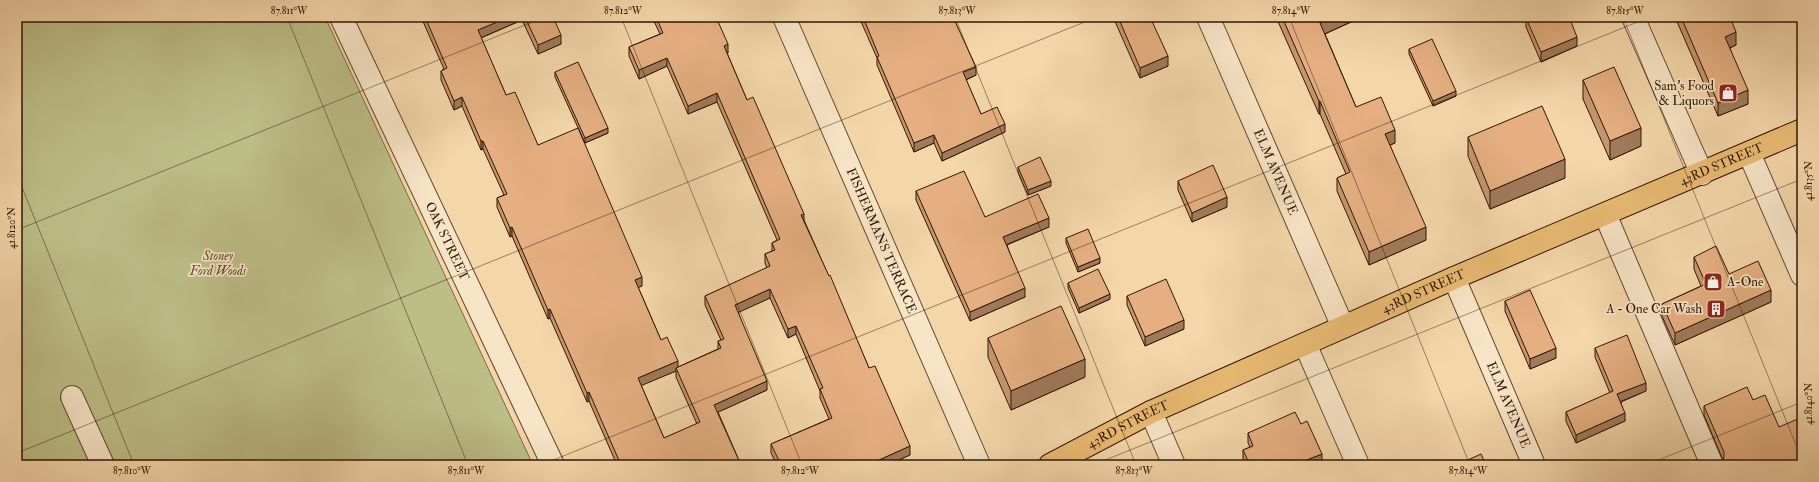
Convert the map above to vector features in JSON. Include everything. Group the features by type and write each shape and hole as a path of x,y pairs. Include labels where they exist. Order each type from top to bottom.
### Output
{"main road":[{"name":"43RD STREET","path":"1050,465 1151,412 1454,278 1702,174 1802,130"}],"street":[{"name":"OAK STREET","path":"341,17 553,465"},
{"name":"FISHERMANS TERRACE","path":"784,17 980,465"},
{"name":"ELM AVENUE","path":"1208,17 1343,327"},
{"path":"1633,17 1702,174"},
{"path":"1749,153 1802,275"},
{"path":"1605,214 1712,465"},
{"name":"ELM AVENUE","path":"1454,278 1534,465"},
{"path":"1305,344 1358,465"},
{"path":"72,397 103,465"},
{"path":"1151,412 1174,465"}],"green space":[{"name":"Stoney Ford Woods","path":"17,17 325,17 533,465 17,465"}],"building":[{"path":"425,17 509,17 478,30 506,95 515,92 538,145 578,128 642,277 635,280 661,340 667,337 678,361 638,378 664,438 700,422 676,368 721,348 718,341 724,339 705,296 770,266 765,254 775,250 772,243 780,239 717,93 688,106 667,58 639,70 629,47 663,33 656,17 716,17 728,44 724,46 747,100 753,97 804,214 801,215 829,276 830,275 869,368 875,366 910,446 868,465 781,465 771,444 832,418 820,389 823,388 796,326 788,329 770,289 735,305 767,381 714,405 741,465 621,465 589,392 587,393 550,309 548,310 512,227 510,228 497,198 507,194 483,141 481,141 462,97 454,101 441,71 447,68"},
{"path":"525,17 553,17 561,35 538,45"},
{"path":"863,17 953,17 976,67 963,72 981,114 997,107 1005,124 942,153 934,135 914,143 877,57 879,56"},
{"path":"1118,17 1150,17 1168,56 1140,68"},
{"path":"1282,17 1333,17 1320,23 1356,107 1381,97 1395,130 1385,134 1426,227 1369,252 1337,178 1350,172"},
{"path":"1569,17 1577,37 1541,52 1526,18"},
{"path":"1681,17 1730,17 1736,32 1725,37 1748,90 1718,103"},
{"path":"1432,39 1456,91 1433,101 1409,49"},
{"path":"578,62 608,128 585,138 555,72"},
{"path":"1614,67 1641,128 1610,141 1583,80"},
{"path":"1542,106 1565,159 1490,191 1468,137"},
{"path":"1040,157 1051,181 1028,190 1018,167"},
{"path":"1213,165 1227,197 1192,213 1178,181"},
{"path":"964,171 985,217 1038,194 1049,218 1003,237 1025,288 970,312 916,191"},
{"path":"1088,229 1100,258 1078,267 1066,238"},
{"path":"1716,246 1729,274 1758,261 1771,290 1675,333 1662,304 1706,284 1694,257"},
{"path":"1098,269 1110,294 1079,308 1068,283"},
{"path":"1166,279 1184,320 1145,337 1127,296"},
{"path":"1530,290 1556,348 1530,359 1505,301"},
{"path":"1061,306 1085,359 1011,391 988,338"},
{"path":"1627,335 1646,383 1617,394 1625,413 1576,435 1566,412 1613,391 1595,348"},
{"path":"1747,387 1753,400 1765,395 1779,427 1800,418 1802,424 1802,465 1720,465 1724,457 1724,452 1704,406"},
{"path":"1295,412 1301,424 1307,421 1322,454 1304,461 1306,465 1250,465 1243,450 1253,446 1248,433"},
{"path":"1481,454 1486,465 1457,465"}],"place":[{"name":"Sam's Food & Liquors","path":"1728,93"},
{"name":"A-One","path":"1713,282"},
{"name":"A - One Car Wash","path":"1716,309"}]}
